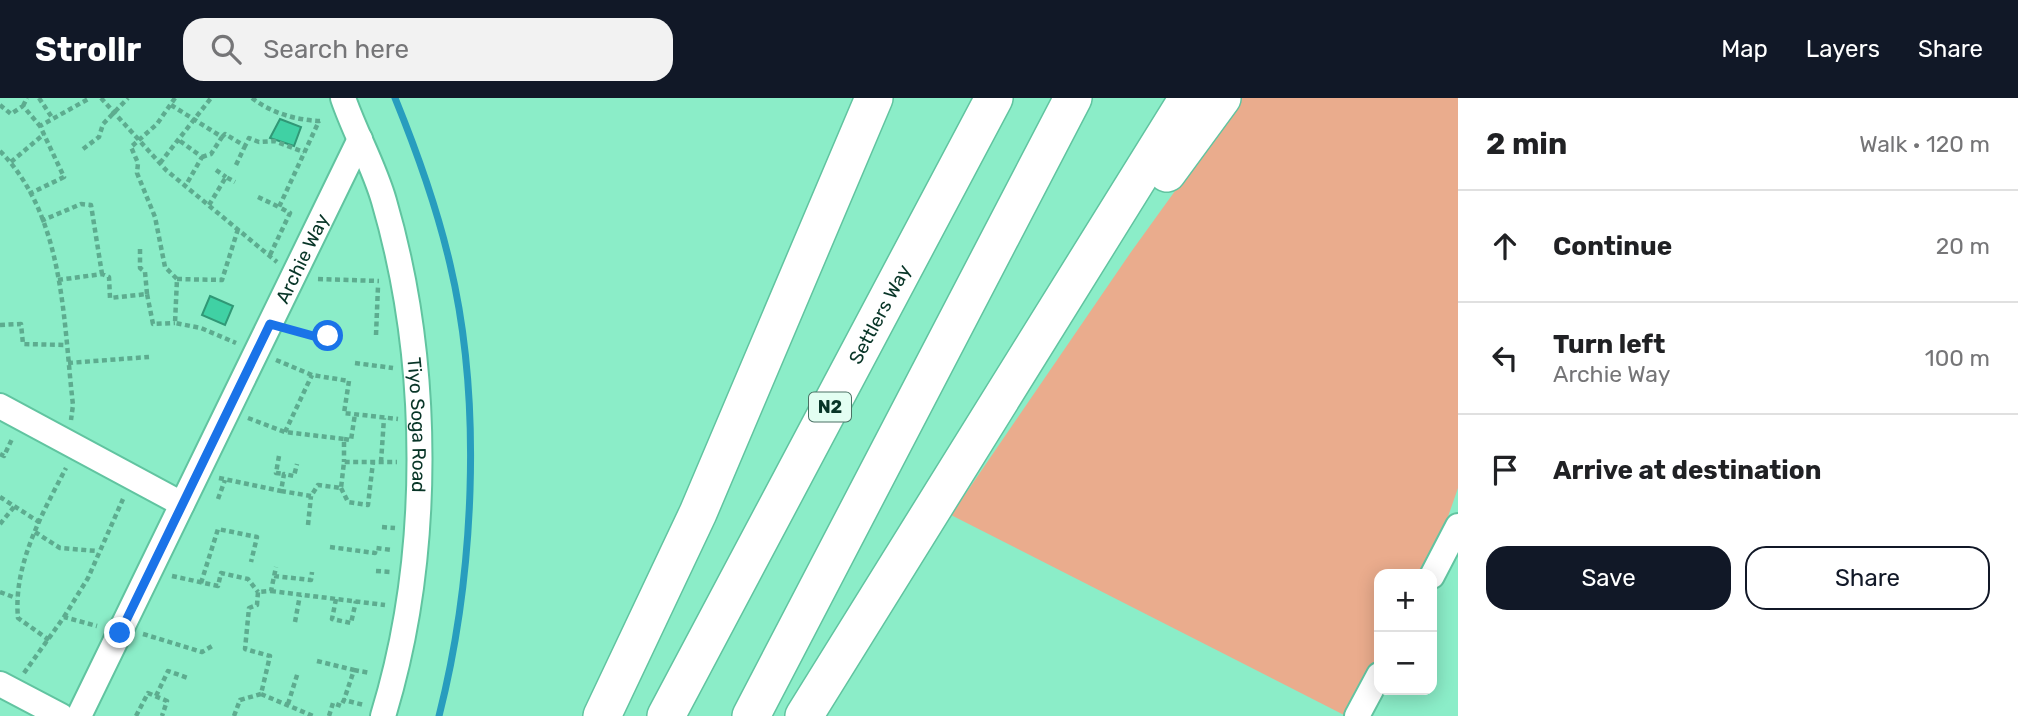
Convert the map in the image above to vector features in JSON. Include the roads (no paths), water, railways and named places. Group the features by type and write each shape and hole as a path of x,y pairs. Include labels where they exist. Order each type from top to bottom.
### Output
{"highway":[{"path":"602,716 698,513 874,98"},
{"name":"Settlers Way","path":"666,716 994,98"},
{"path":"751,716 1073,98"},
{"path":"804,716 1188,98"},
{"path":"1065,294 1153,191 1222,98"}],"street":[{"name":"Tiyo Soga Road","path":"344,102 385,204 389,281 415,367 419,462 417,529 407,608 384,714"},
{"name":"Archie Way","path":"79,716 360,139"},
{"path":"0,406 182,504"},
{"path":"1436,569 1458,526"},
{"path":"0,684 61,716"},
{"path":"1357,716 1374,684"}],"waterway":[{"path":"395,98 426,180 445,243 460,318 467,374 470,432 467,549 451,663 439,716"}]}
